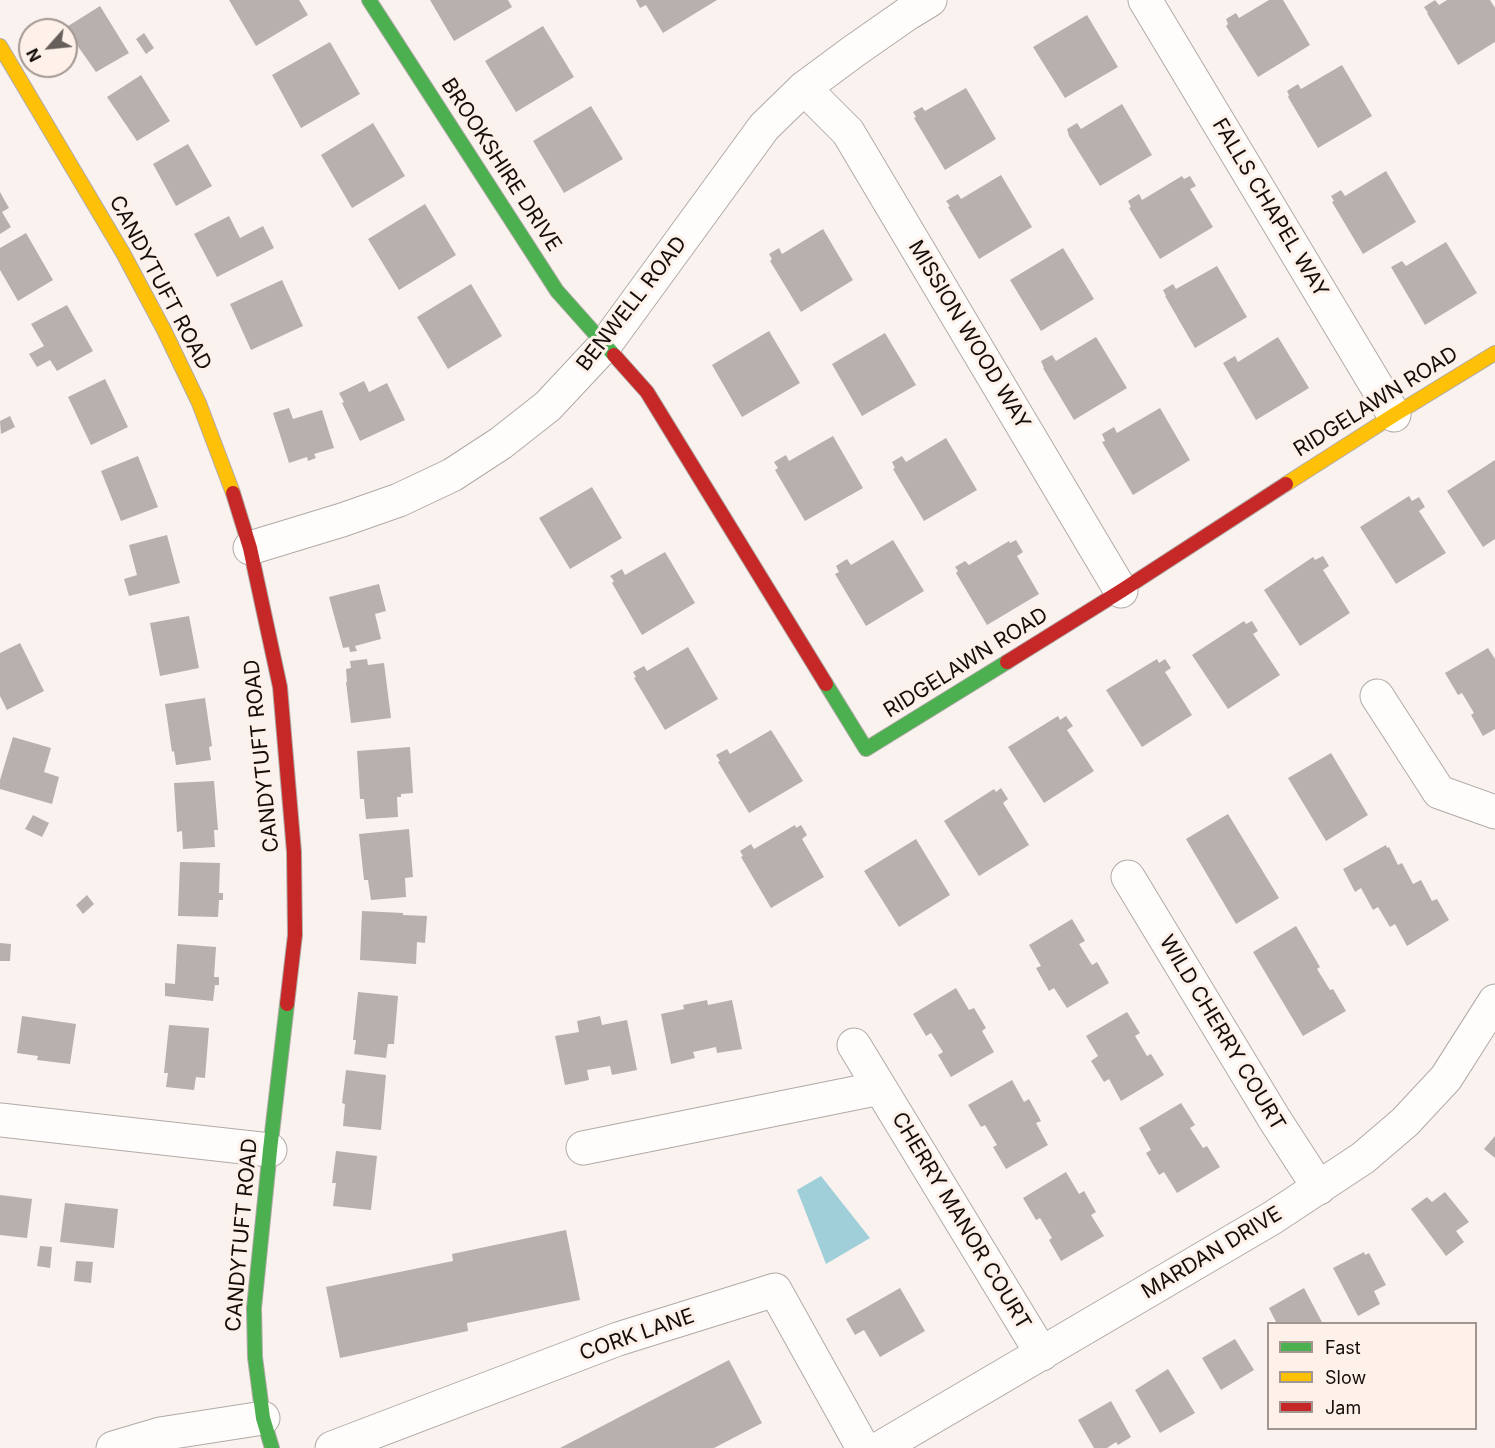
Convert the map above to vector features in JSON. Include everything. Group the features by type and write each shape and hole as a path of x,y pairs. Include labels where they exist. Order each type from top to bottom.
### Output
{"street":[{"name":"BROOKSHIRE DRIVE","path":"369,0 557,291 605,345"},
{"name":"BENWELL ROAD","path":"250,548 399,500 452,475 501,443 548,406 605,345 764,128 804,88 930,0"},
{"name":"FALLS CHAPEL WAY","path":"1145,0 1394,415"},
{"name":"CANDYTUFT ROAD","path":"0,46 123,253 199,403 228,477 250,548 280,687 294,852 295,935 254,1308 255,1357 268,1433"},
{"name":"MISSION WOOD WAY","path":"804,88 848,132 1121,591"},
{"name":"RIDGELAWN ROAD","path":"605,345 647,392 866,749 1121,591 1394,415 1495,353"},
{"path":"1377,696 1439,792 1495,812"},
{"name":"WILD CHERRY COURT","path":"1128,877 1275,1120 1319,1188"},
{"name":"MARDAN DRIVE","path":"880,1448 1272,1218 1363,1158 1405,1122 1446,1078 1495,1001"},
{"name":"CHERRY MANOR COURT","path":"854,1045 1042,1354"},
{"name":"CHERRY MANOR COURT","path":"583,1148 880,1088"},
{"path":"0,1120 270,1150"},
{"name":"CORK LANE","path":"332,1448 618,1339 775,1290 863,1448"},
{"path":"113,1448 160,1434 268,1433"}],"water":[{"path":"821,1176 870,1238 826,1264 797,1190"}],"building":[{"path":"229,0 299,0 308,15 256,46"},
{"path":"430,0 508,0 512,7 454,41"},
{"path":"636,0 717,0 663,33 646,5 640,8"},
{"path":"1269,0 1283,0 1310,45 1258,77 1226,26 1228,24 1226,19 1236,13 1239,18"},
{"path":"1435,0 1439,5 1447,0 1490,0 1495,8 1495,42 1458,65 1424,7"},
{"path":"100,6 129,53 96,72 78,46 78,20"},
{"path":"1087,15 1118,67 1065,98 1033,47"},
{"path":"543,26 574,77 516,112 485,61"},
{"path":"144,33 154,48 146,54 136,39"},
{"path":"330,42 360,94 301,128 272,75"},
{"path":"1342,65 1372,116 1318,148 1288,97 1287,91 1298,84 1301,89"},
{"path":"141,75 170,121 137,141 107,97"},
{"path":"966,88 996,139 945,170 914,118 916,117 913,112 922,107 925,111"},
{"path":"1122,104 1152,155 1100,186 1067,129 1077,123 1081,129"},
{"path":"591,106 623,159 564,193 533,141"},
{"path":"373,123 405,176 352,208 321,155"},
{"path":"188,144 212,186 176,206 153,164"},
{"path":"1386,171 1416,222 1363,254 1332,202 1334,201 1331,196 1341,190 1345,196"},
{"path":"1001,175 1032,227 979,259 946,201 958,194 961,199"},
{"path":"1182,176 1184,179 1190,176 1196,186 1190,189 1213,227 1160,259 1129,208 1131,207 1128,201 1139,194 1142,200"},
{"path":"0,192 9,208 2,212 11,227 0,234"},
{"path":"425,204 456,255 399,290 368,239"},
{"path":"229,216 240,238 263,226 274,248 217,277 194,234"},
{"path":"823,229 853,280 801,312 770,261 772,259 769,254 779,248 782,254"},
{"path":"26,233 53,280 18,301 0,270 0,248"},
{"path":"1446,242 1477,293 1425,325 1391,267 1402,261 1406,266"},
{"path":"1063,248 1094,299 1041,331 1010,280"},
{"path":"1217,266 1247,317 1195,348 1163,290 1173,284 1176,289"},
{"path":"282,280 303,326 251,350 230,304"},
{"path":"471,284 502,336 448,369 417,317"},
{"path":"67,305 93,351 57,371 50,360 37,367 29,354 44,346 31,324"},
{"path":"769,331 800,383 742,417 712,365"},
{"path":"885,333 916,385 862,416 832,364"},
{"path":"1096,337 1127,388 1074,420 1041,361 1052,355 1056,361"},
{"path":"1278,337 1309,388 1256,420 1223,363 1235,356 1238,362"},
{"path":"105,379 128,427 91,445 68,397"},
{"path":"364,381 369,392 387,383 405,420 360,441 339,393"},
{"path":"289,408 293,419 322,410 334,448 314,454 316,458 308,461 307,457 289,463 273,413"},
{"path":"1160,408 1190,460 1133,495 1102,442 1105,441 1102,434 1114,427 1117,433"},
{"path":"10,416 15,427 1,434 0,421"},
{"path":"833,436 863,488 805,521 775,470 778,468 774,462 786,455 789,461"},
{"path":"946,438 977,490 924,521 893,469 895,468 892,462 902,456 906,462"},
{"path":"138,456 158,507 121,521 101,471"},
{"path":"1495,460 1495,539 1483,547 1447,491"},
{"path":"592,487 622,538 570,569 539,518"},
{"path":"1409,496 1412,501 1419,497 1425,507 1419,511 1446,553 1396,584 1360,527"},
{"path":"167,535 180,583 129,596 124,579 137,575 129,545"},
{"path":"893,540 924,591 866,626 835,574 839,572 836,566 847,559 851,565"},
{"path":"1016,540 1023,552 1017,556 1039,594 987,625 956,573 958,571 955,567 965,561 969,565 1009,541 1010,543"},
{"path":"665,552 695,603 642,635 610,576 622,569 625,575"},
{"path":"1323,556 1329,566 1323,570 1350,613 1300,646 1264,590 1313,557 1315,560"},
{"path":"379,584 386,611 375,614 381,639 355,646 357,651 350,652 349,647 343,648 329,597"},
{"path":"189,616 199,668 160,676 150,623"},
{"path":"1244,621 1246,624 1252,621 1258,631 1253,634 1280,675 1228,709 1192,655"},
{"path":"20,643 44,691 7,710 0,696 0,653"},
{"path":"688,647 718,699 665,730 634,678 636,677 633,672 644,666 647,671"},
{"path":"1488,648 1495,659 1495,729 1483,736 1471,715 1474,713 1462,693 1458,695 1445,673"},
{"path":"367,659 368,665 384,663 391,718 351,723 346,669 351,668 350,661"},
{"path":"1157,659 1159,663 1165,659 1171,668 1165,672 1192,715 1142,747 1106,690"},
{"path":"205,698 212,746 209,747 211,760 176,765 165,704"},
{"path":"1058,716 1060,720 1066,716 1073,726 1067,730 1094,771 1044,803 1008,747"},
{"path":"771,730 803,781 749,813 716,755 727,749 730,754"},
{"path":"13,737 51,748 44,772 59,777 52,804 0,789 0,780"},
{"path":"410,747 413,793 401,794 401,797 397,797 398,817 366,819 364,799 360,799 357,751"},
{"path":"1331,753 1368,815 1326,841 1288,778"},
{"path":"214,781 218,830 214,830 215,847 183,849 182,831 177,832 174,783"},
{"path":"1001,788 1008,799 1003,803 1029,845 979,876 944,821 994,789 996,792"},
{"path":"1228,814 1279,898 1236,924 1186,839"},
{"path":"33,815 49,823 42,837 25,829"},
{"path":"795,825 796,828 801,825 807,835 802,839 824,877 771,908 741,857 743,856 740,851 751,844 754,849"},
{"path":"409,829 413,877 405,878 406,897 371,900 368,880 364,880 359,834"},
{"path":"916,839 950,895 899,927 864,871"},
{"path":"1386,845 1398,865 1402,863 1413,884 1421,880 1432,901 1437,899 1449,920 1407,946 1395,924 1390,927 1378,907 1373,910 1361,888 1355,892 1343,869"},
{"path":"180,862 220,863 219,893 223,893 223,900 219,900 218,917 178,916"},
{"path":"87,895 94,904 83,914 76,905"},
{"path":"362,911 427,916 425,943 417,942 416,964 360,960"},
{"path":"1072,919 1085,941 1079,944 1092,965 1097,962 1109,983 1067,1008 1054,988 1049,991 1036,968 1041,966 1029,945"},
{"path":"1296,926 1320,967 1317,969 1330,990 1333,989 1346,1011 1303,1036 1253,952"},
{"path":"0,943 11,944 10,961 0,961"},
{"path":"177,944 216,947 214,977 219,977 219,985 215,985 213,1001 165,996 165,983 175,984"},
{"path":"956,988 969,1010 974,1008 986,1028 982,1031 994,1052 951,1077 938,1055 943,1052 931,1033 926,1036 913,1014"},
{"path":"358,992 398,996 394,1044 388,1044 386,1058 354,1054 356,1040 353,1040"},
{"path":"707,1000 708,1005 732,1000 742,1049 717,1053 716,1047 693,1052 695,1058 671,1064 661,1014 684,1009 683,1005"},
{"path":"1127,1012 1140,1033 1135,1036 1147,1056 1151,1054 1164,1075 1121,1101 1109,1079 1104,1082 1091,1061 1098,1056 1086,1036"},
{"path":"22,1016 76,1024 70,1064 37,1060 38,1056 17,1053"},
{"path":"600,1016 602,1025 627,1020 637,1070 612,1075 610,1066 587,1070 589,1080 565,1085 555,1036 579,1032 577,1021"},
{"path":"169,1025 209,1028 205,1078 196,1077 194,1090 166,1087 168,1073 164,1073"},
{"path":"346,1070 386,1075 381,1130 343,1126 345,1104 342,1103"},
{"path":"1012,1080 1024,1102 1029,1099 1041,1121 1036,1123 1048,1145 1006,1169 993,1147 997,1145 985,1125 981,1127 968,1105"},
{"path":"1181,1103 1195,1125 1190,1128 1203,1148 1207,1146 1220,1167 1177,1193 1164,1172 1159,1175 1146,1153 1151,1150 1139,1128"},
{"path":"1495,1136 1495,1158 1484,1149"},
{"path":"336,1151 377,1156 371,1210 333,1206 336,1183 332,1183"},
{"path":"1066,1172 1079,1194 1084,1191 1096,1212 1091,1215 1104,1236 1061,1261 1049,1240 1052,1238 1040,1218 1036,1220 1023,1198"},
{"path":"1445,1192 1469,1222 1456,1231 1464,1242 1446,1256 1411,1209 1427,1197 1432,1202"},
{"path":"0,1195 32,1199 27,1238 0,1235"},
{"path":"65,1203 118,1209 114,1248 60,1242"},
{"path":"566,1230 580,1300 467,1323 468,1331 340,1358 326,1287 453,1261 452,1254"},
{"path":"40,1246 52,1247 50,1268 37,1266"},
{"path":"1364,1252 1365,1255 1369,1253 1386,1285 1374,1291 1380,1304 1358,1316 1333,1268"},
{"path":"76,1261 93,1262 91,1283 74,1281"},
{"path":"900,1288 925,1331 880,1357 864,1330 855,1335 846,1319"},
{"path":"1304,1288 1322,1322 1276,1322 1269,1308"},
{"path":"1235,1339 1254,1370 1221,1390 1202,1358"},
{"path":"729,1360 762,1423 714,1448 560,1448"},
{"path":"1168,1369 1195,1413 1160,1433 1135,1390"},
{"path":"1111,1401 1131,1437 1118,1445 1116,1442 1107,1448 1094,1448 1078,1420"}],"traffic: fast":[{"path":"369,0 557,291 614,355"},
{"path":"826,684 866,749 1007,662"},
{"path":"272,1448 263,1418 255,1357 254,1308 287,1004"}],"traffic: slow":[{"path":"0,46 123,253 164,330 199,403 233,493"},
{"path":"1286,484 1495,353"}],"traffic: jam":[{"path":"614,355 647,392 826,684"},
{"path":"1007,662 1286,484"},
{"path":"233,493 250,548 280,687 294,852 295,935 287,1004"}]}
